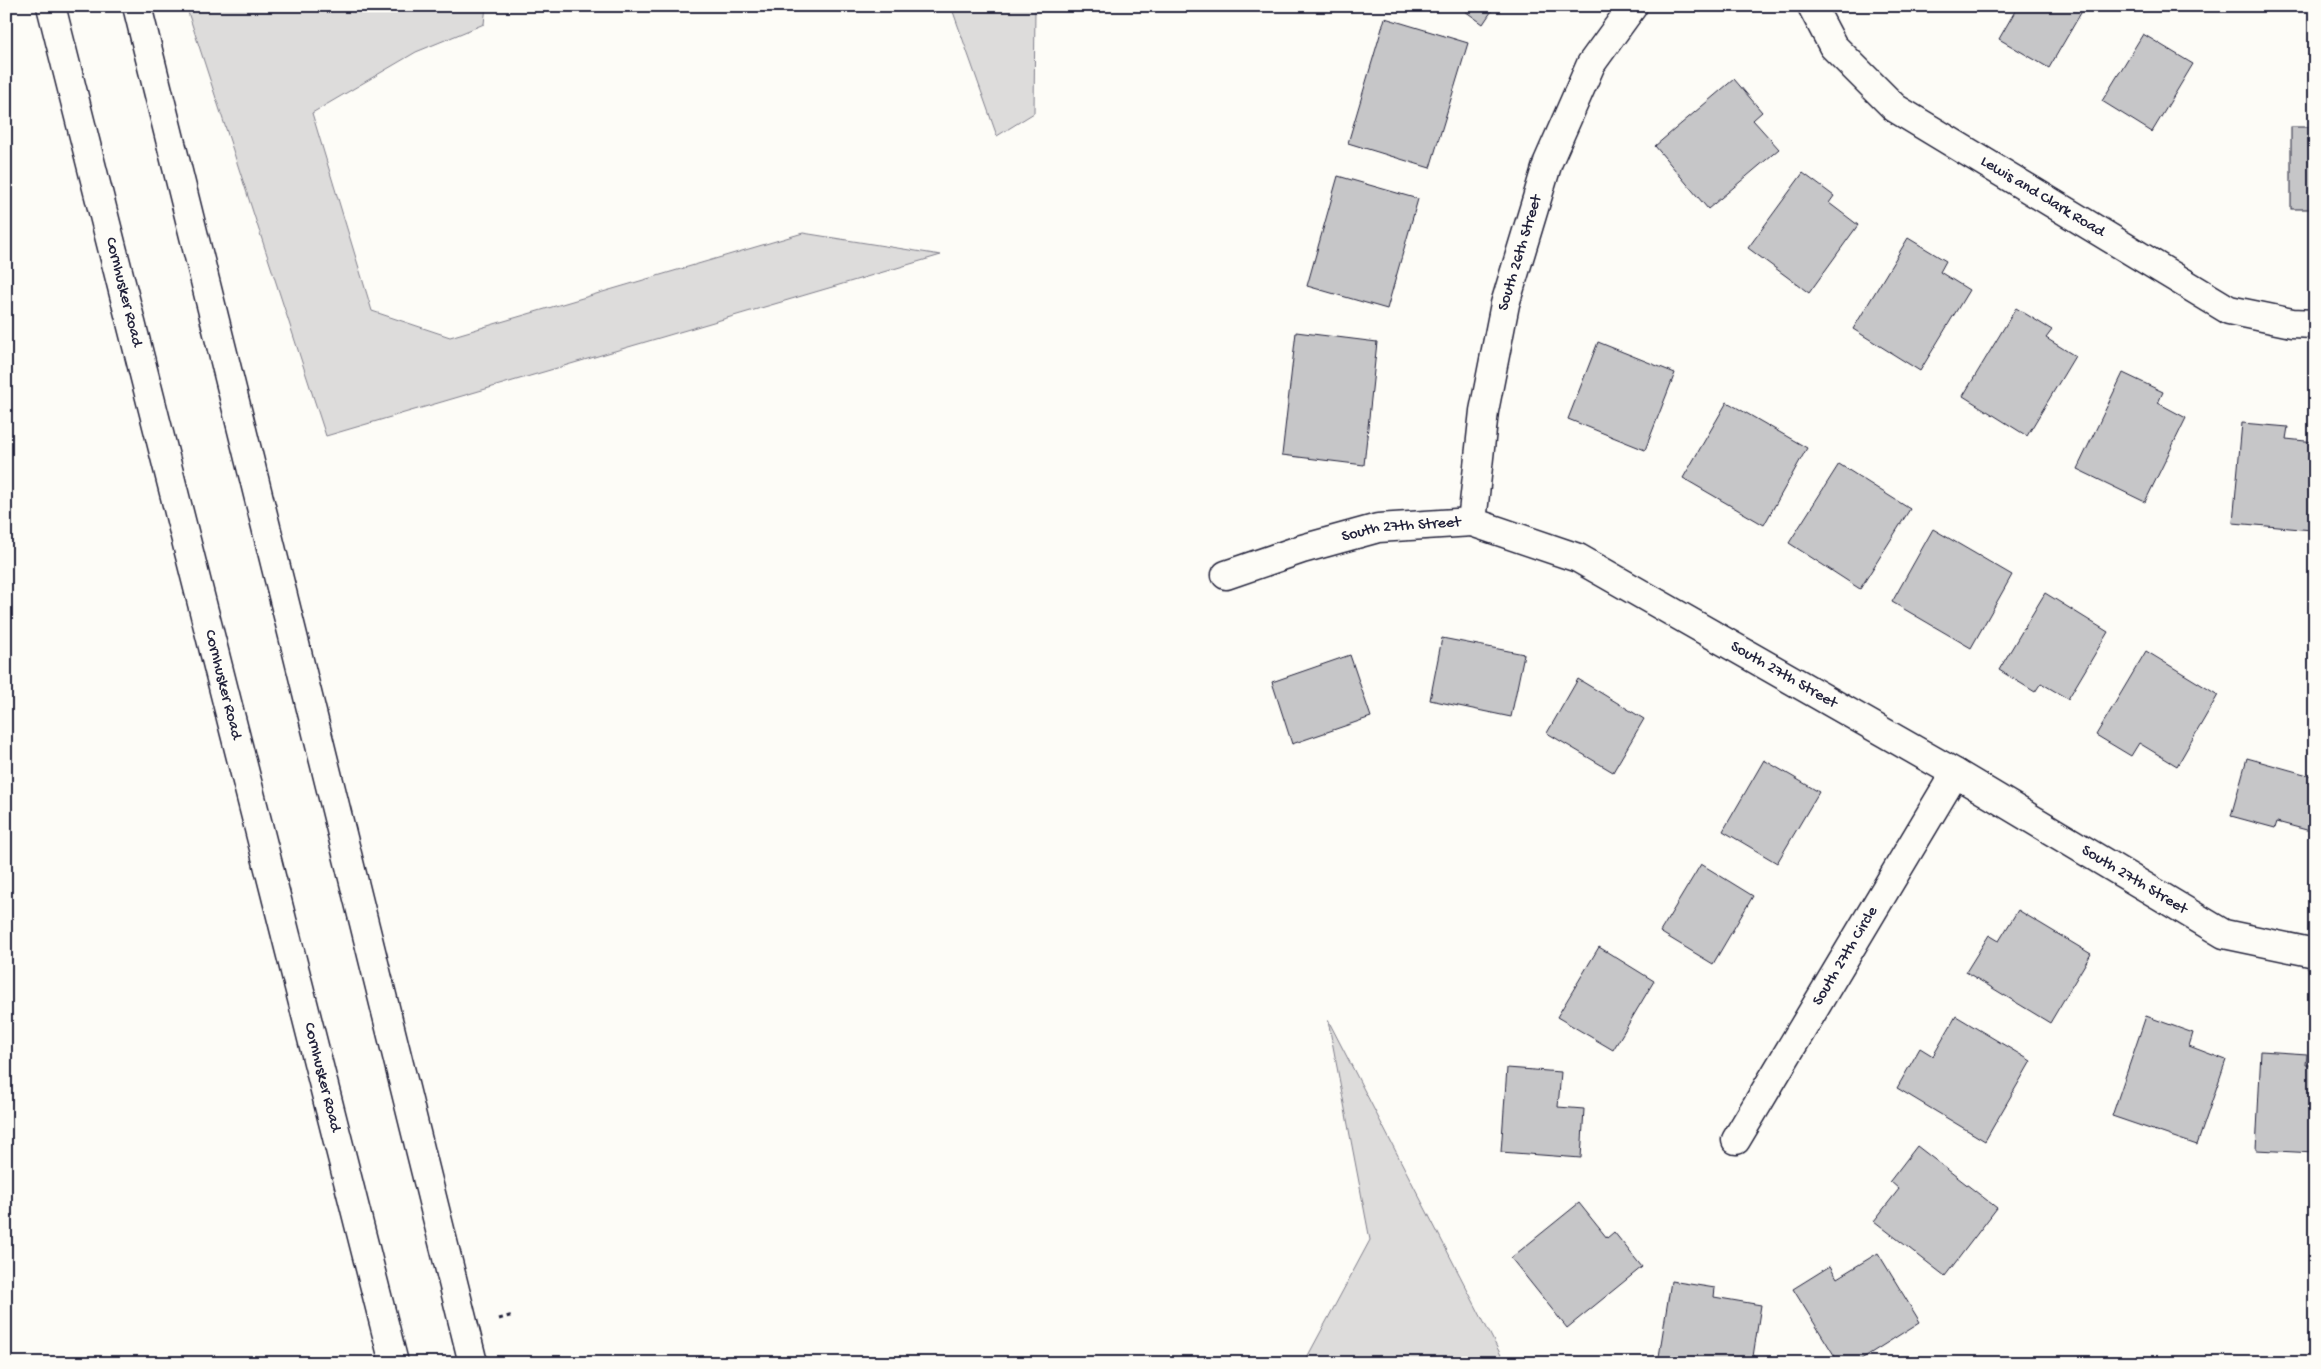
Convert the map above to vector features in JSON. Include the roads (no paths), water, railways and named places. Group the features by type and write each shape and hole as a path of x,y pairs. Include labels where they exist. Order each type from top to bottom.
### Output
{"street":[{"name":"Cornhusker Road","path":"51,6 394,1363"},
{"path":"137,6 473,1363"},
{"name":"South 26th Street","path":"1472,522 1484,411 1505,304 1545,171 1591,64 1633,6"},
{"name":"Lewis and Clark Road","path":"1812,6 1833,46 1895,108 2229,310 2292,323 2315,324"},
{"name":"South 27th Street","path":"1226,575 1302,549 1378,528 1472,522 1578,558 1955,773 2224,934 2315,953"},
{"name":"South 27th Circle","path":"1736,1140 1955,773"}]}
